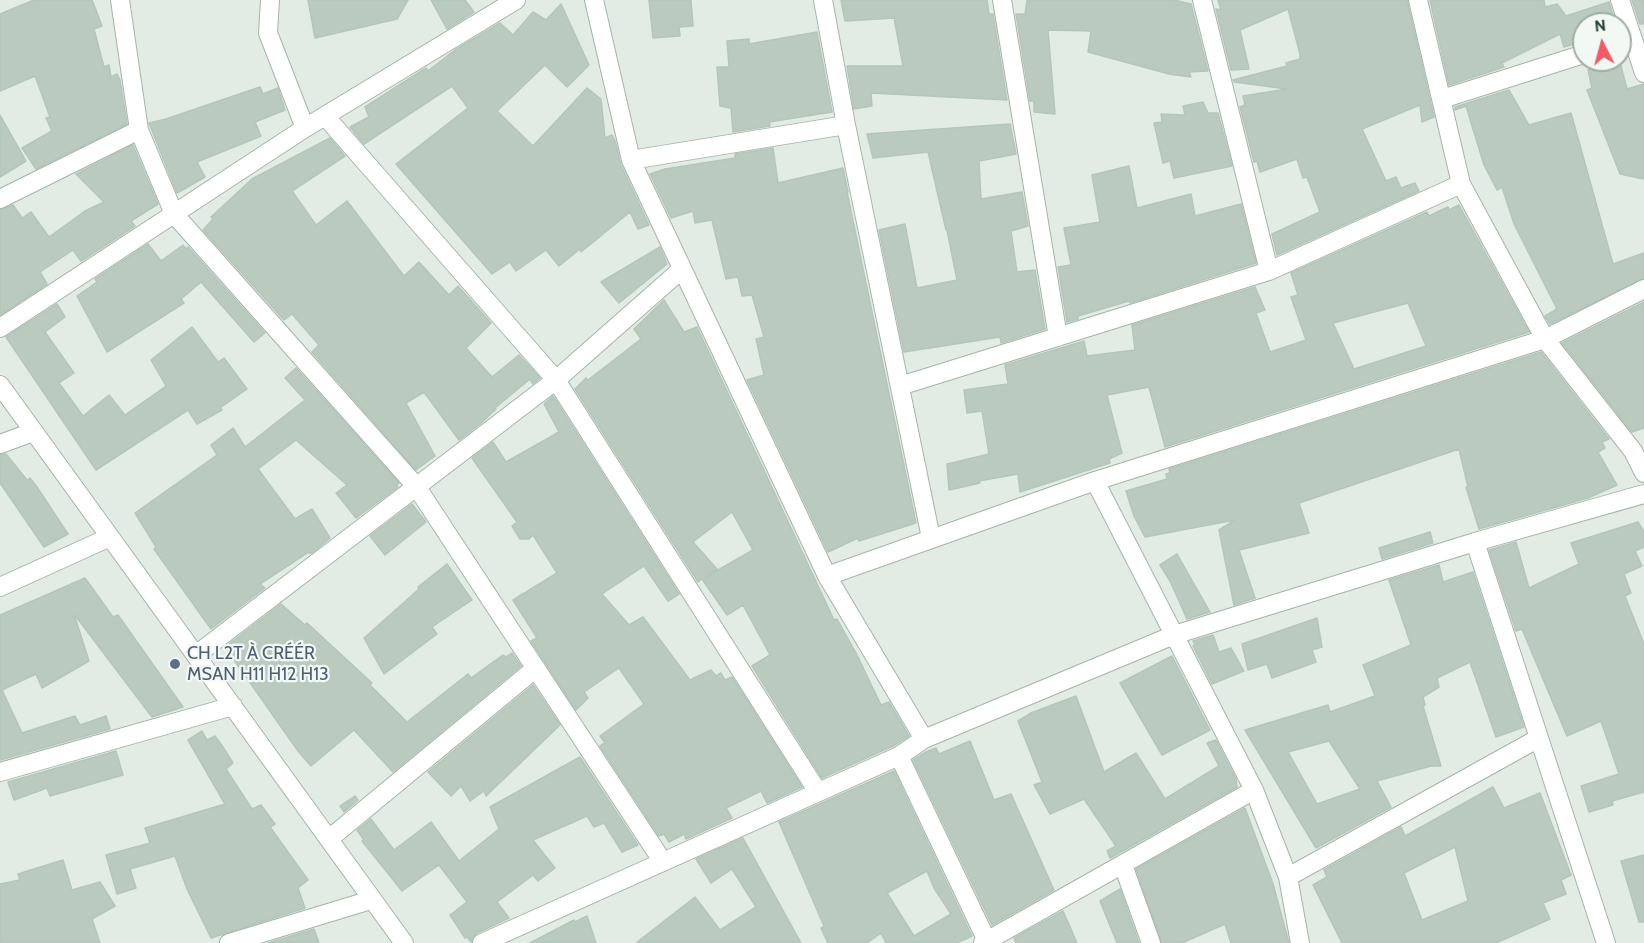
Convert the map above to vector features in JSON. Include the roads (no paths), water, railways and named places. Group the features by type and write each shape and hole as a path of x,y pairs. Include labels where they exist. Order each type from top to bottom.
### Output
{"street":[{"path":"120,0 139,130 174,214 416,486 663,862"},
{"path":"270,0 268,33 305,128"},
{"path":"0,328 305,128 516,0"},
{"path":"594,0 631,160 826,576 924,739"},
{"path":"823,0 846,125 931,538"},
{"path":"1002,0 1058,337"},
{"path":"1202,0 1269,272"},
{"path":"1418,0 1461,184 1545,339 1639,449 1644,472"},
{"path":"1632,51 1644,73"},
{"path":"1442,99 1572,58"},
{"path":"325,116 556,380 818,792"},
{"path":"631,160 846,125"},
{"path":"0,199 139,130"},
{"path":"900,386 1269,272 1461,184"},
{"path":"196,655 556,380 682,269"},
{"path":"826,576 1095,481 1545,339 1644,289"},
{"path":"0,385 404,943"},
{"path":"0,444 33,432"},
{"path":"1095,481 1254,790 1288,877 1300,943"},
{"path":"482,943 898,756 924,739 1174,635 1475,542 1644,494"},
{"path":"0,587 110,537"},
{"path":"1475,542 1606,943"},
{"path":"329,839 536,668"},
{"path":"0,772 232,706"},
{"path":"1288,877 1539,738"},
{"path":"898,756 985,942 1254,790"},
{"path":"1123,865 1151,943"},
{"path":"229,943 371,900"}],"place":[{"name":"CH L2T À CRÉÉR MSAN H11 H12 H13","path":"175,664"}]}
